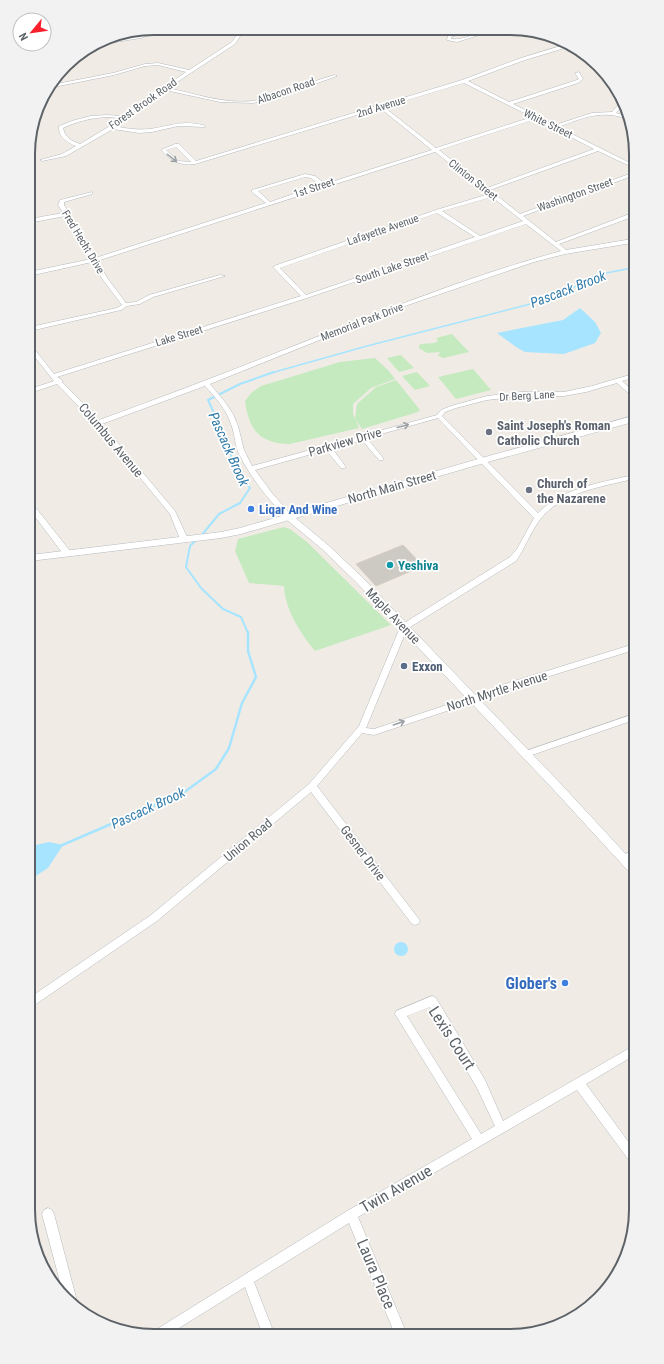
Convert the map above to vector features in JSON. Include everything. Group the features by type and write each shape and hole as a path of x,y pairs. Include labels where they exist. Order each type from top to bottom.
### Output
{"main road":[{"name":"North Main Street","path":"35,557 205,537 241,531 481,460 629,420"}],"street":[{"name":"Forest Brook Road","path":"42,160 64,155 112,127 123,117 234,43 240,35"},
{"path":"452,35 449,36 449,40 457,41 477,35"},
{"path":"123,39 138,36"},
{"name":"2nd Avenue","path":"195,162 177,145 163,150 172,159 182,165 195,162 464,82 523,59 563,47"},
{"path":"56,86 114,74 145,65 165,65 190,71"},
{"path":"508,104 576,82 581,79 577,73"},
{"name":"Albacon Road","path":"166,88 233,102 254,102 303,87 318,80 335,76"},
{"name":"White Street","path":"464,82 629,164"},
{"name":"Clinton Street","path":"381,107 565,252"},
{"path":"614,113 619,107"},
{"path":"554,127 586,115 603,112 614,113 623,116"},
{"path":"81,146 66,140 62,134 61,127 72,121 102,115 123,117"},
{"name":"1st Street","path":"35,273 94,260 323,185 535,118"},
{"path":"112,127 132,131 144,131 183,122 203,126"},
{"path":"485,190 598,149"},
{"path":"269,203 254,191 305,175 312,177 323,185"},
{"name":"Washington Street","path":"518,216 629,175"},
{"name":"Fred Hecht Drive","path":"90,193 62,201 61,205 65,214 106,280 125,305"},
{"name":"Lafayette Avenue","path":"305,297 276,267 438,211 492,195"},
{"path":"438,211 480,238 525,222"},
{"path":"35,220 65,214"},
{"path":"555,244 629,216"},
{"name":"South Lake Street","path":"305,297 480,238"},
{"name":"Memorial Park Drive","path":"98,423 206,383 400,306 532,261 565,252 629,241"},
{"path":"35,328 119,309 125,305 138,303 151,296 222,276"},
{"name":"Lake Street","path":"53,376 305,297"},
{"name":"Columbus Avenue","path":"35,353 53,376 60,381 98,423 173,513 188,538"},
{"name":"Dr Berg Lane","path":"439,416 443,411 461,404 494,398 532,394 556,395 629,377"},
{"path":"617,380 629,391"},
{"path":"35,389 60,381"},
{"name":"Maple Avenue","path":"206,383 221,399 229,412 235,425 242,452 262,486 290,517 324,545 474,699 629,864"},
{"path":"439,416 537,517"},
{"name":"Parkview Drive","path":"251,469 439,416"},
{"path":"363,437 380,459"},
{"path":"327,447 343,467"},
{"path":"404,627 513,559 518,553 537,517 547,507 567,496 629,477"},
{"path":"35,511 67,553"},
{"name":"Union Road","path":"35,999 154,918 312,786 361,730 404,627"},
{"name":"North Myrtle Avenue","path":"361,730 374,732 474,699 511,685 629,650"},
{"path":"526,754 629,719"},
{"name":"Gesner Drive","path":"312,786 415,921"},
{"path":"624,859 629,856"},
{"name":"Lexis Court","path":"479,1141 400,1014 432,1001 481,1084 501,1128"},
{"name":"Twin Avenue","path":"169,1329 351,1215 629,1054"},
{"path":"579,1084 629,1150"},
{"path":"48,1214 68,1292"},
{"name":"Laura Place","path":"351,1215 399,1329"},
{"path":"248,1280 266,1329"}],"green space":[{"path":"452,334 469,352 444,358 438,356 440,352 427,353 419,348 419,345 436,342 438,341 436,338"},
{"path":"401,355 414,368 399,372 387,358"},
{"path":"375,358 395,379 371,388 353,404 353,414 355,419 357,404 376,387 396,380 420,410 418,412 362,429 356,420 359,428 290,444 271,441 264,438 253,428 245,401 251,393 261,386 340,362"},
{"path":"473,369 491,390 456,399 438,377"},
{"path":"417,372 430,386 415,390 402,376"},
{"path":"284,527 290,529 307,542 391,625 315,651 290,612 284,586 249,583 235,551 238,539"}],"water":[{"path":"580,308 595,322 601,333 595,343 564,354 525,352 497,333 563,320"},
{"path":"49,842 63,845 48,868 35,876 35,846"},
{"path":"398,942 404,942 408,946 408,952 404,956 398,956 394,952 394,946"}],"building":[{"name":"Yeshiva","path":"403,545 423,566 376,586 356,564"}],"waterway":[{"name":"Pascack Brook","path":"272,373 367,346 542,301 565,292 596,275 629,269"},
{"name":"Pascack Brook","path":"201,536 219,514 240,503 250,488 234,464 222,430 208,400 240,384 272,373"},
{"name":"Pascack Brook","path":"197,539 190,546 186,567 201,588 223,609 241,617 248,633"},
{"name":"Pascack Brook","path":"60,846 183,793 216,769 229,748 242,703 256,677 248,651 248,633"}],"place":[{"name":"Saint Joseph's Roman Catholic Church","path":"489,432"},
{"name":"Church of the Nazarene","path":"529,490"},
{"name":"Liqar And Wine","path":"251,509"},
{"name":"Yeshiva","path":"390,565"},
{"name":"Exxon","path":"404,666"},
{"name":"Glober's","path":"565,983"}]}
